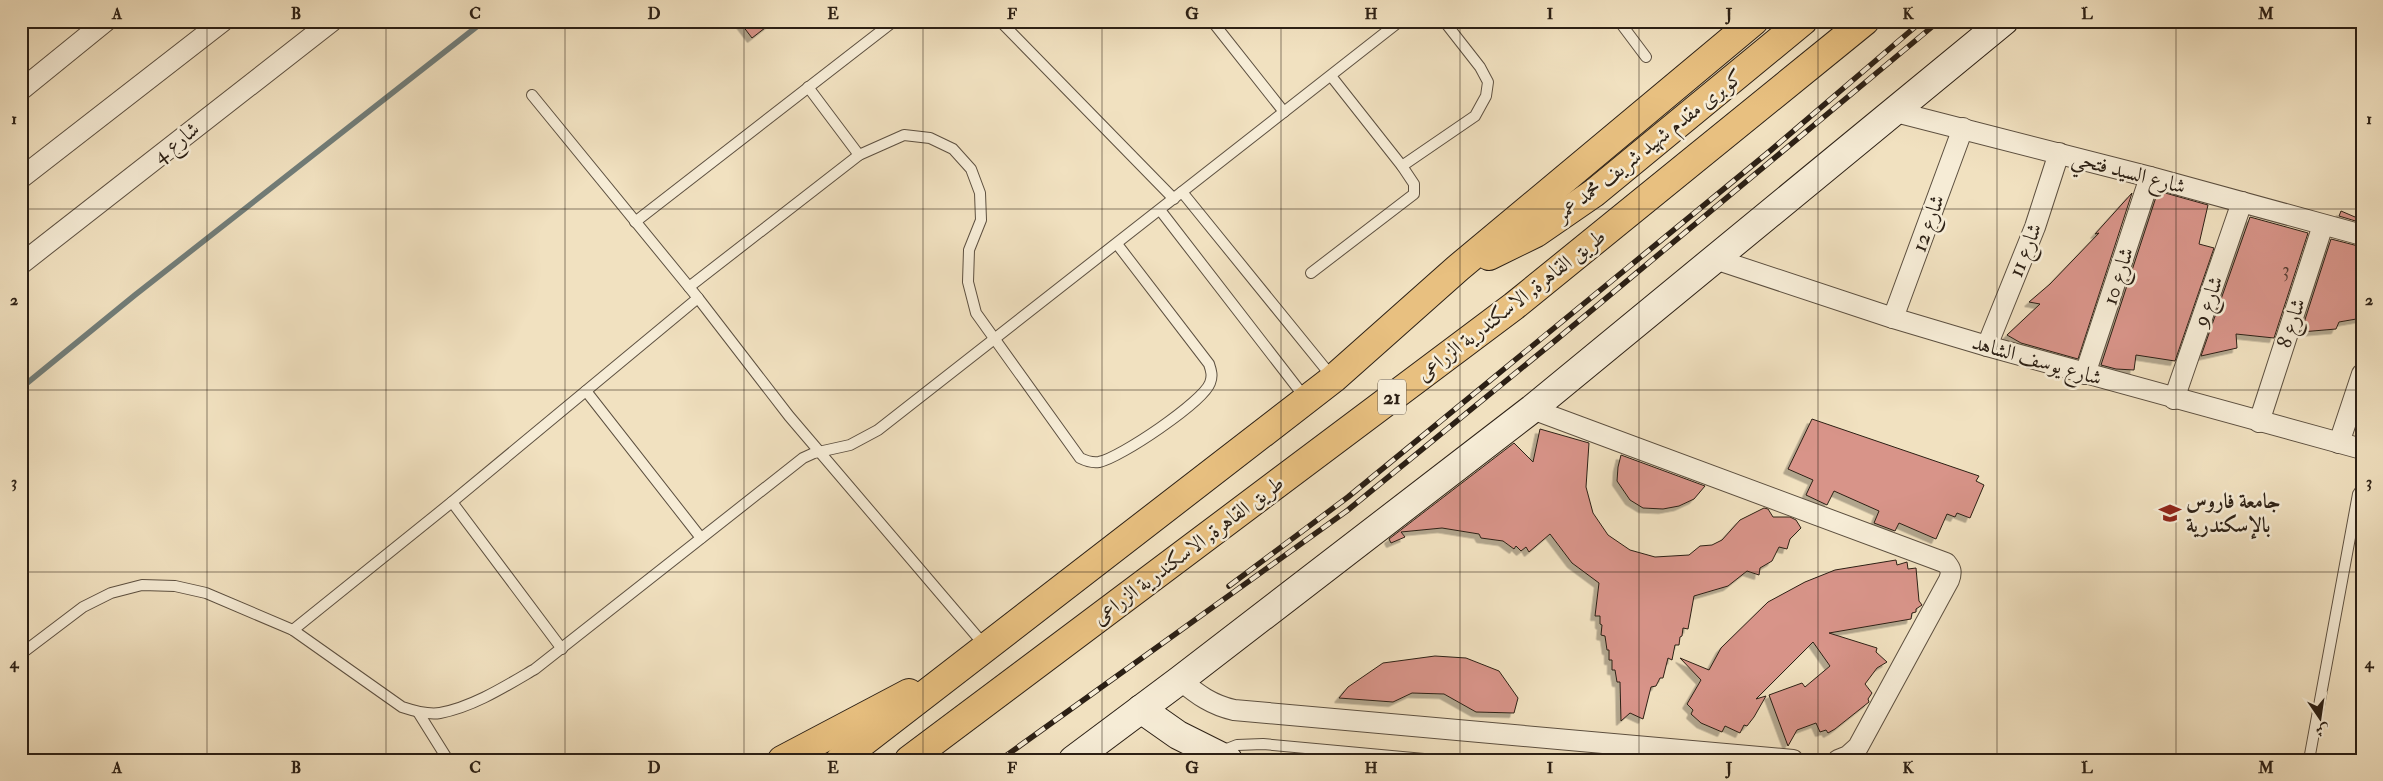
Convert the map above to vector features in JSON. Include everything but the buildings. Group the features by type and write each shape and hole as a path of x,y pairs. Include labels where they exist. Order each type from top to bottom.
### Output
{"highway":[{"name":"21","path":"840,760 1307,400 1458,268 1754,21"},
{"name":"كوبرى مقدم شهيد شريف محمد عمر","path":"1458,268 1511,246 1566,214 1803,21"},
{"name":"طريق القاهرة, الاسكندرية الزراعى","path":"909,760 1514,306 1865,21"},
{"path":"782,760 853,721 960,668"}],"street":[{"path":"21,90 106,21"},
{"path":"21,178 223,21"},
{"name":"شارع 4","path":"21,264 332,21"},
{"path":"1073,760 1532,409 1896,112 2004,21"},
{"name":"شارع السيد فتحي","path":"1896,112 2150,177 2362,235"},
{"name":"شارع 12","path":"1893,318 1963,128"},
{"name":"شارع 11","path":"1986,346 2035,227 2059,153"},
{"name":"شارع 10","path":"2085,374 2150,177"},
{"name":"شارع 9","path":"2174,399 2242,202"},
{"name":"شارع 8","path":"2259,422 2323,224"},
{"name":"شارع يوسف الشاهد","path":"1715,259 1893,318 1986,346 2362,449"},
{"path":"2339,443 2362,374"},
{"path":"1532,409 1946,563 1952,574 1858,747 1848,756 1838,760"},
{"path":"1180,680 1202,699 1218,707 1234,710 1793,760"},
{"path":"1136,712 1171,744 1214,758"}],"lane":[{"path":"635,222 894,21"},
{"path":"1000,21 1174,199"},
{"path":"1212,21 1284,112"},
{"path":"21,654 82,607 111,593 142,585 175,586 206,593 293,630 402,707 418,712 439,713 459,707 506,686 534,669 562,648 803,458 850,445 878,430 1400,21"},
{"path":"1402,166 1476,116 1486,96 1488,82 1480,67 1444,21"},
{"path":"1619,21 1646,57"},
{"path":"1311,273 1414,194 1414,184 1402,166 1331,76"},
{"path":"808,87 859,155"},
{"path":"532,96 698,298 757,377 987,648"},
{"path":"689,287 859,155 904,135 930,138 954,149 971,169 980,194 981,220 969,250 968,282 976,313 1080,458 1086,461 1102,461 1131,446 1183,410 1210,383 1211,370 1209,364 1117,244"},
{"path":"1182,192 1333,378"},
{"path":"1160,210 1307,400"},
{"path":"293,630 452,502 698,298"},
{"path":"586,391 701,538"},
{"path":"2309,760 2358,494 2362,488"},
{"path":"452,502 562,648"},
{"path":"418,712 448,760"},
{"path":"1214,758 1237,745 1263,744 1435,760"}],"waterway":[{"path":"21,388 135,295 484,21"}],"railway":[{"path":"1229,586 1348,497 1770,151 1922,21"},
{"path":"1000,760 1348,510 1556,340 1939,21"}],"place":[{"name":"جامعة فاروس بالإسكندرية","path":"2170,513"}]}
